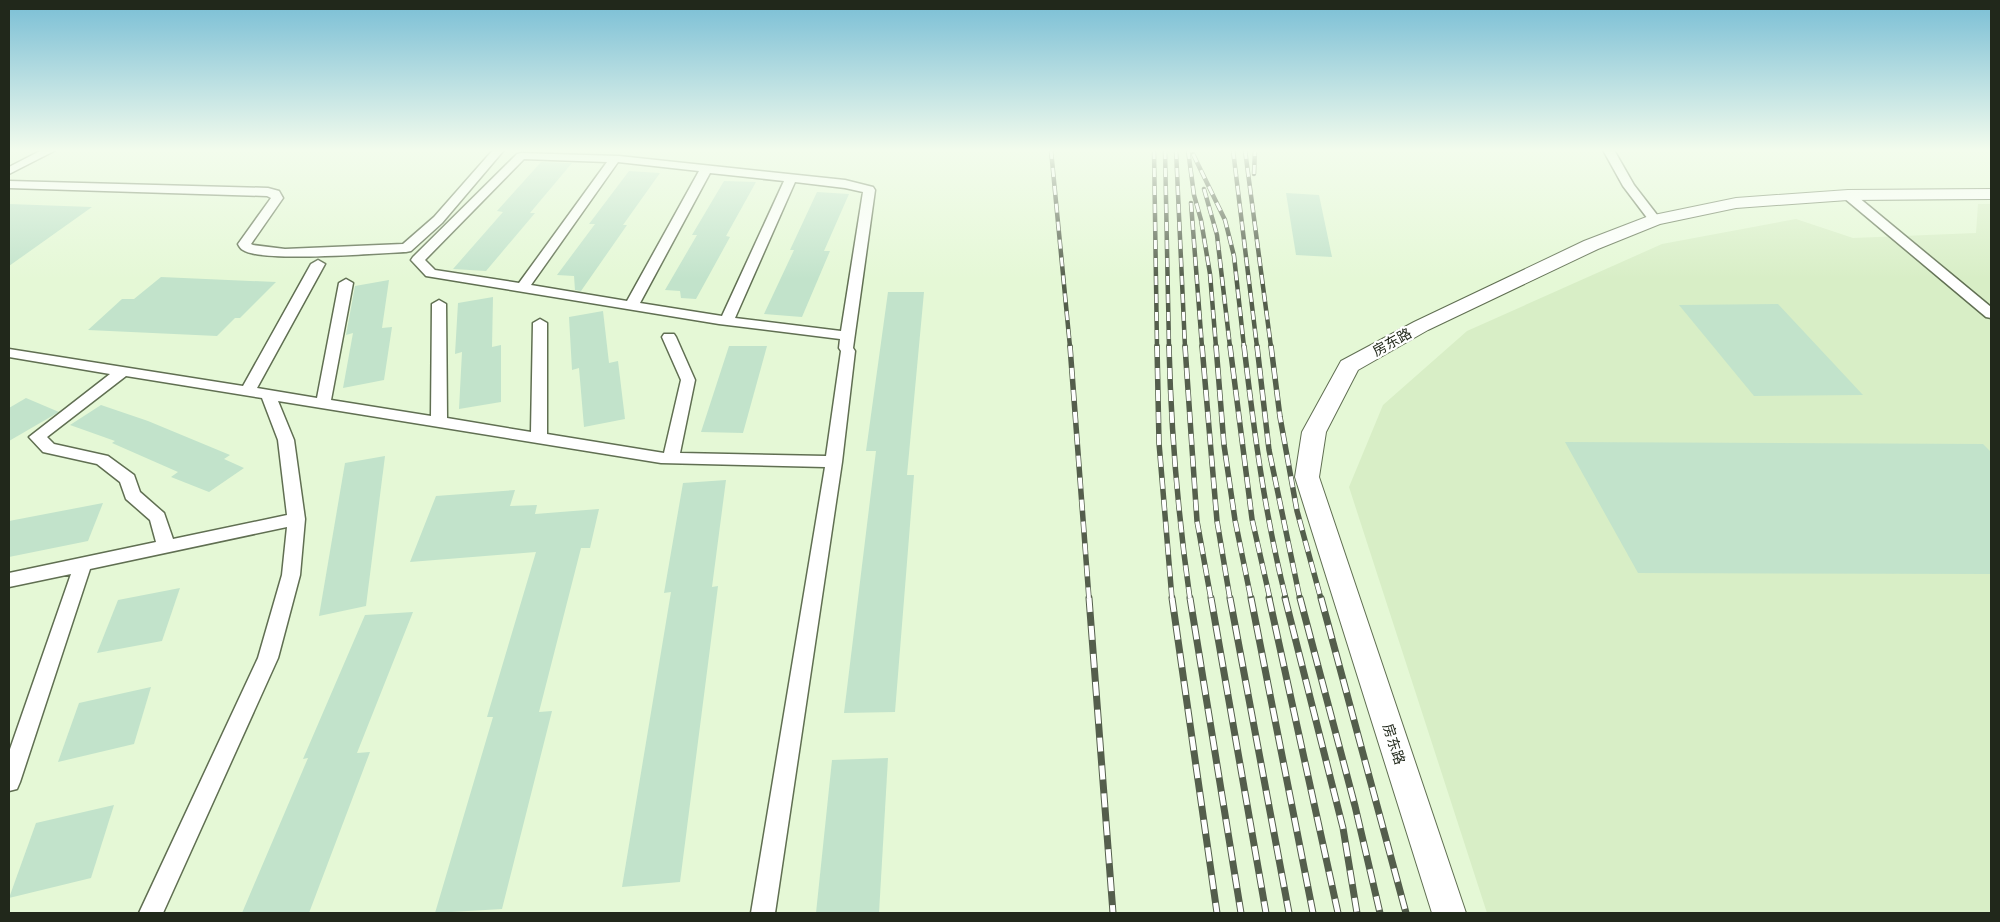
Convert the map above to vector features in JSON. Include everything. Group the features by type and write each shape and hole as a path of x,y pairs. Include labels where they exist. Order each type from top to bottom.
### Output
{"main road":[{"name":"房东路","path":"1449,913 1307,477 1314,432 1349,366 1421,326 1496,290 1592,245 1655,220 1736,203 1848,195 1991,194"}],"street":[{"path":"272,193 275,194 277,198 244,244 248,248 259,251 285,253 406,248 438,220 461,193"},
{"path":"484,193 418,260 431,273 727,321 847,336"},
{"path":"522,288 590,193"},
{"path":"631,306 693,193"},
{"path":"727,321 784,193"},
{"path":"762,913 834,462 848,351 846,348 847,336 869,193"},
{"path":"1634,193 1655,220"},
{"path":"1848,195 1991,314"},
{"path":"248,391 318,264"},
{"path":"323,404 346,283"},
{"path":"438,304 439,422"},
{"path":"539,438 540,323"},
{"path":"669,337 688,380 671,458"},
{"path":"9,364 15,354 671,458 834,462"},
{"path":"123,371 37,437 49,448 102,460 128,480 132,496 158,517 166,547"},
{"path":"152,913 268,658 291,575 296,519 286,440 268,394"},
{"path":"9,580 296,519"},
{"path":"9,782 83,564"}],"shaded area":[{"path":"1978,204 1991,204 1991,913 1487,913 1349,487 1383,405 1467,331 1662,244 1796,219 1853,238 1976,233"}],"building":[{"path":"513,193 547,193 530,213 535,213 486,271 453,269 503,212 497,211"},
{"path":"612,193 646,193 623,225 627,225 581,291 575,290 574,276 557,275 595,224 589,224"},
{"path":"717,193 750,193 726,236 730,237 696,299 681,298 680,291 665,290 697,235 692,235"},
{"path":"817,193 849,194 824,251 830,251 802,317 764,314 794,250 790,250"},
{"path":"1286,193 1319,195 1332,257 1296,255"},
{"path":"9,204 92,207 9,266"},
{"path":"161,277 276,282 240,318 235,318 217,336 88,330 122,299 134,299"},
{"path":"389,280 382,328 392,327 384,380 343,388 353,333 346,335 355,286"},
{"path":"888,292 924,292 907,475 914,475 895,712 844,713 876,451 866,451"},
{"path":"493,297 492,347 501,345 501,402 459,409 462,352 455,354 458,303"},
{"path":"1778,304 1863,395 1754,396 1679,305"},
{"path":"603,311 609,363 618,361 625,419 584,427 579,368 572,370 569,317"},
{"path":"729,346 767,346 743,433 701,432"},
{"path":"26,398 59,412 9,441 9,408"},
{"path":"101,405 148,421 230,455 224,459 244,468 209,492 171,477 178,472 112,443 115,441 70,425"},
{"path":"1565,442 1983,444 1991,452 1991,574 1638,573"},
{"path":"385,456 366,606 319,616 345,463"},
{"path":"726,480 712,587 718,586 680,882 622,887 671,592 664,593 683,483"},
{"path":"515,490 510,506 537,505 535,514 599,509 590,548 581,548 539,712 552,711 502,909 435,913 493,717 487,717 536,552 410,562 436,496"},
{"path":"103,503 88,541 9,557 9,521"},
{"path":"180,588 162,641 97,653 118,600"},
{"path":"413,612 357,753 370,752 309,913 242,913 308,758 303,759 365,615"},
{"path":"151,687 134,744 58,762 79,703"},
{"path":"888,758 879,913 816,913 832,760"},
{"path":"114,805 91,878 9,898 36,823"}],"railway":[{"path":"1055,193 1070,347"},
{"path":"1155,193 1157,347"},
{"path":"1166,193 1169,347"},
{"path":"1178,193 1185,347"},
{"path":"1194,193 1201,220 1210,274 1216,347"},
{"path":"1205,193 1217,235 1230,347"},
{"path":"1212,193 1225,220 1234,256 1244,347"},
{"path":"1238,193 1257,347"},
{"path":"1251,193 1271,347"},
{"path":"1191,203 1202,347"},
{"path":"1070,346 1089,599"},
{"path":"1157,346 1159,443 1172,599"},
{"path":"1169,346 1171,410 1176,473 1190,599"},
{"path":"1185,346 1197,521 1211,599"},
{"path":"1202,346 1217,521 1230,599"},
{"path":"1216,346 1224,445 1235,520 1251,599"},
{"path":"1230,346 1252,519 1270,599"},
{"path":"1244,346 1266,505 1286,599"},
{"path":"1257,346 1269,450 1300,599"},
{"path":"1271,346 1280,417 1297,511 1321,599"},
{"path":"1089,598 1113,913"},
{"path":"1172,598 1217,913"},
{"path":"1190,598 1241,913"},
{"path":"1211,598 1266,913"},
{"path":"1230,598 1289,913"},
{"path":"1251,598 1313,913"},
{"path":"1269,598 1338,913"},
{"path":"1285,598 1343,828 1357,913"},
{"path":"1300,598 1355,806 1380,913"},
{"path":"1321,598 1406,913"}]}
